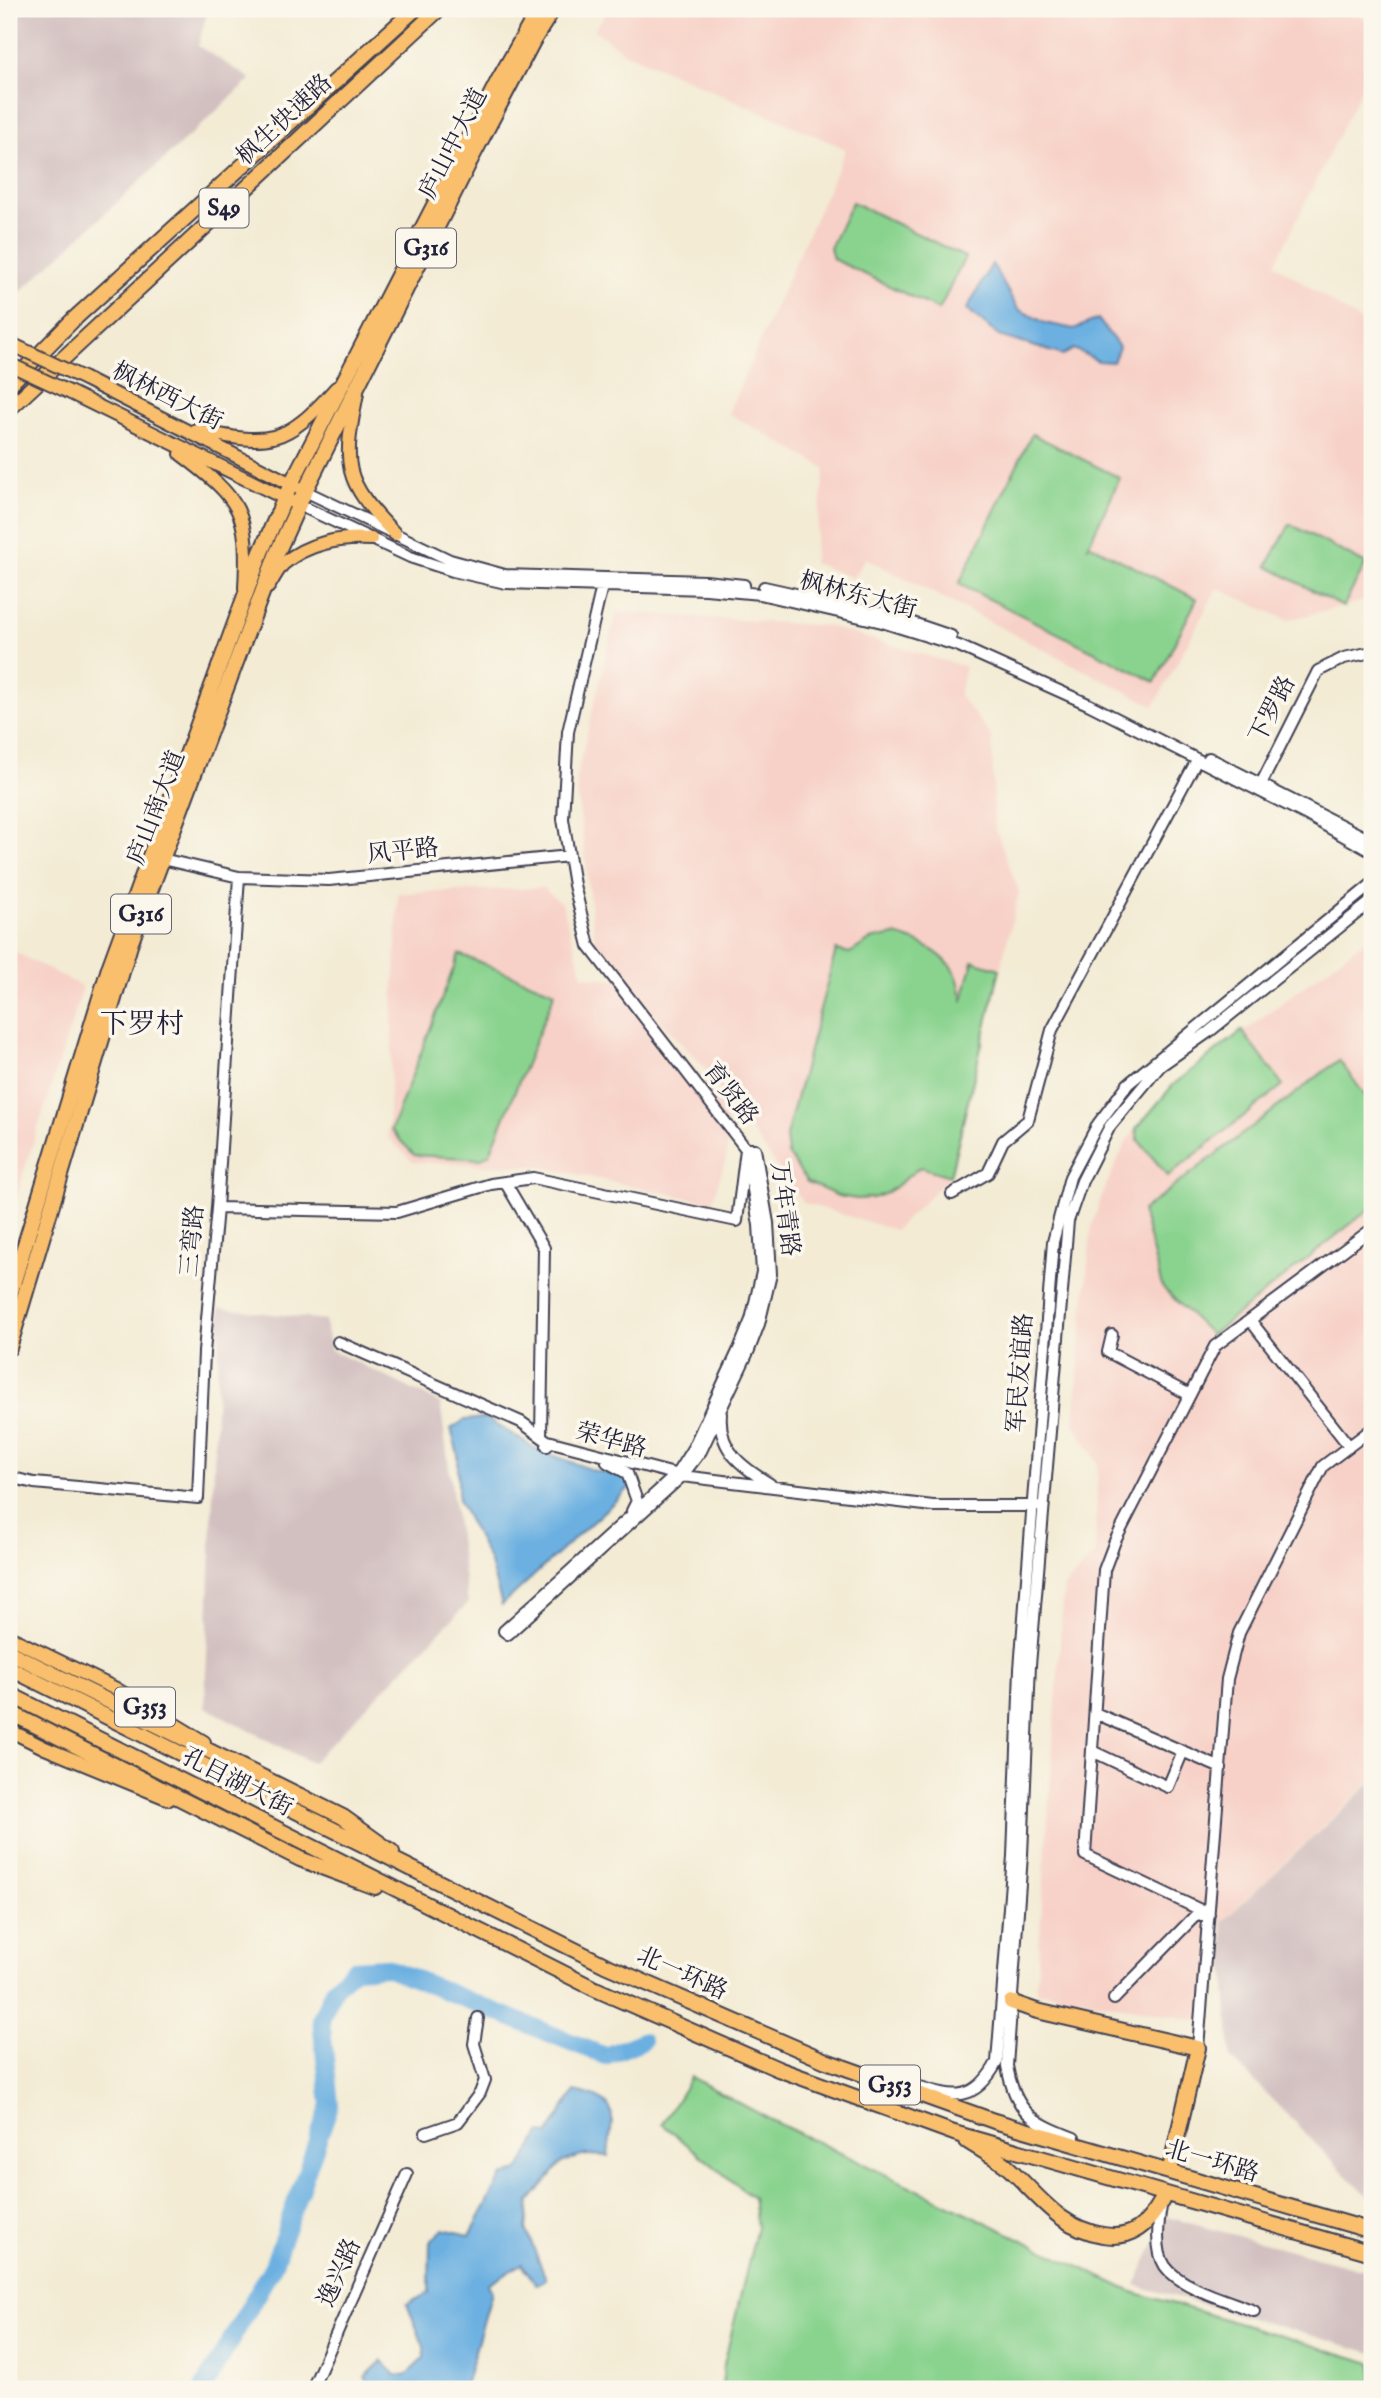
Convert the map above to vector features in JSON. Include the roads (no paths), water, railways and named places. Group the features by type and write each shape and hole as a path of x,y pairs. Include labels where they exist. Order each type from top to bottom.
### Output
{"highway":[{"name":"枫生快速路","path":"9,385 73,320 415,9"},
{"name":"枫生快速路","path":"9,409 439,9"},
{"name":"庐山中大道","path":"298,487 498,82 539,9"},
{"name":"庐山中大道","path":"352,381 533,41 553,9"},
{"name":"庐山南大道","path":"9,1348 131,942 251,601 265,542 292,502 298,487"},
{"name":"庐山南大道","path":"9,1297 109,968 251,601"},
{"path":"11,1661 276,1785"},
{"name":"北一环路","path":"11,1661 430,1878 605,1965 826,2061 994,2121 1372,2231"},
{"name":"孔目湖大街","path":"9,1694 445,1913"},
{"path":"9,1712 233,1826"},
{"name":"G353","path":"276,1785 343,1817 430,1878"},
{"name":"G353","path":"233,1826 300,1859 445,1913"},
{"name":"北一环路","path":"445,1913 593,1988 778,2069 954,2133 1372,2253"},
{"path":"1007,2000 1037,2011 1198,2048 1171,2164"},
{"path":"954,2133 1003,2164 1060,2218 1080,2230 1116,2237 1133,2233 1146,2225 1162,2200"}],"main road":[{"name":"枫林西大街","path":"9,343 298,487"},
{"name":"枫林西大街","path":"9,364 292,502"},
{"path":"176,426 232,438 275,439 352,381"},
{"path":"352,381 348,456 351,475 372,510 395,534"},
{"path":"140,427 208,474 229,495 241,514 251,601"},
{"path":"251,601 283,565 310,549 335,540 371,539"},
{"name":"G353","path":"9,1637 116,1689 276,1785"},
{"name":"G353","path":"9,1730 45,1748 233,1826"}],"street":[{"name":"枫林东大街","path":"298,487 450,560 505,575 705,581 760,586 886,614 975,646 1091,699 1372,841"},
{"name":"枫林东大街","path":"292,502 410,557 453,571 506,583 706,589 760,594 882,622 959,646 1088,704 1305,814 1372,852"},
{"name":"育贤路","path":"217,1208 397,1212 491,1184 533,1178 737,1221 746,1149 589,946 569,856 563,818 568,732 602,586"},
{"name":"下罗路","path":"1261,783 1318,671 1344,658 1372,652"},
{"path":"952,1194 988,1173 1003,1141 1028,1120 1052,1030 1197,760"},
{"name":"风平路","path":"239,877 329,880 569,856"},
{"path":"162,859 239,877"},
{"name":"三弯路","path":"9,1477 34,1483 198,1498 204,1352 217,1208 239,877"},
{"name":"军民友谊路","path":"1007,2000 1022,1855 1053,1242 1070,1177 1098,1124 1128,1084 1372,884"},
{"name":"军民友谊路","path":"1038,1510 1068,1222 1082,1181 1110,1126 1160,1066 1210,1031 1372,901"},
{"name":"万年青路","path":"722,1408 701,1451 676,1477 508,1634 504,1632 676,1477 693,1448 751,1320 762,1272 759,1225 746,1149 755,1149 768,1223 771,1274 760,1324 722,1408"},
{"path":"505,1182 544,1248 545,1439"},
{"path":"1209,1914 1085,1854 1104,1570 1115,1541 1215,1346 1372,1229"},
{"path":"1250,1320 1349,1446"},
{"path":"1112,1335 1108,1352 1190,1395"},
{"path":"338,1342 520,1422 545,1439"},
{"path":"722,1408 720,1427 731,1455 743,1467 776,1487"},
{"path":"1198,2048 1227,1679 1239,1633 1323,1466 1372,1429"},
{"name":"荣华路","path":"545,1439 547,1446 676,1477 934,1512 1038,1510"},
{"name":"荣华路","path":"545,1439 676,1477 933,1506 1038,1510"},
{"path":"607,1462 627,1473 634,1489 637,1501 629,1517"},
{"path":"1095,1713 1221,1768"},
{"path":"1092,1751 1168,1787 1183,1751"},
{"path":"1114,1999 1195,1916 1209,1914"},
{"path":"826,2061 946,2094 968,2093 977,2089 988,2078 997,2062 1007,2000"},
{"path":"1007,2000 1007,2066 1017,2102 1045,2127 1142,2165"},
{"path":"426,2133 458,2122 480,2093 485,2080 474,2043 478,2018"},
{"name":"逸兴路","path":"312,2389 407,2174"},
{"path":"1162,2200 1158,2224 1162,2258 1166,2267 1184,2282 1254,2311"}],"water":[{"path":"992,264 1018,309 1045,323 1074,329 1098,319 1119,347 1113,362 1098,361 1074,349 1063,355 999,336 967,309"},
{"path":"486,1418 536,1449 595,1471 639,1479 502,1605 489,1560 458,1500 458,1455 451,1429 465,1420"},
{"path":"575,2091 601,2099 608,2105 612,2120 608,2156 585,2155 562,2162 529,2202 526,2229 546,2279 536,2285 522,2264 488,2284 492,2292 464,2389 373,2389 365,2377 382,2361 396,2375 405,2376 424,2358 424,2347 407,2304 429,2293 430,2242 443,2229 470,2235 502,2176 518,2171 540,2133 548,2134"}],"waterway":[{"path":"203,2389 273,2266 330,2105 321,2019 334,1988 354,1969 386,1967 605,2056 642,2041"}],"district":[{"name":"下罗村","path":"142,1025"}]}
